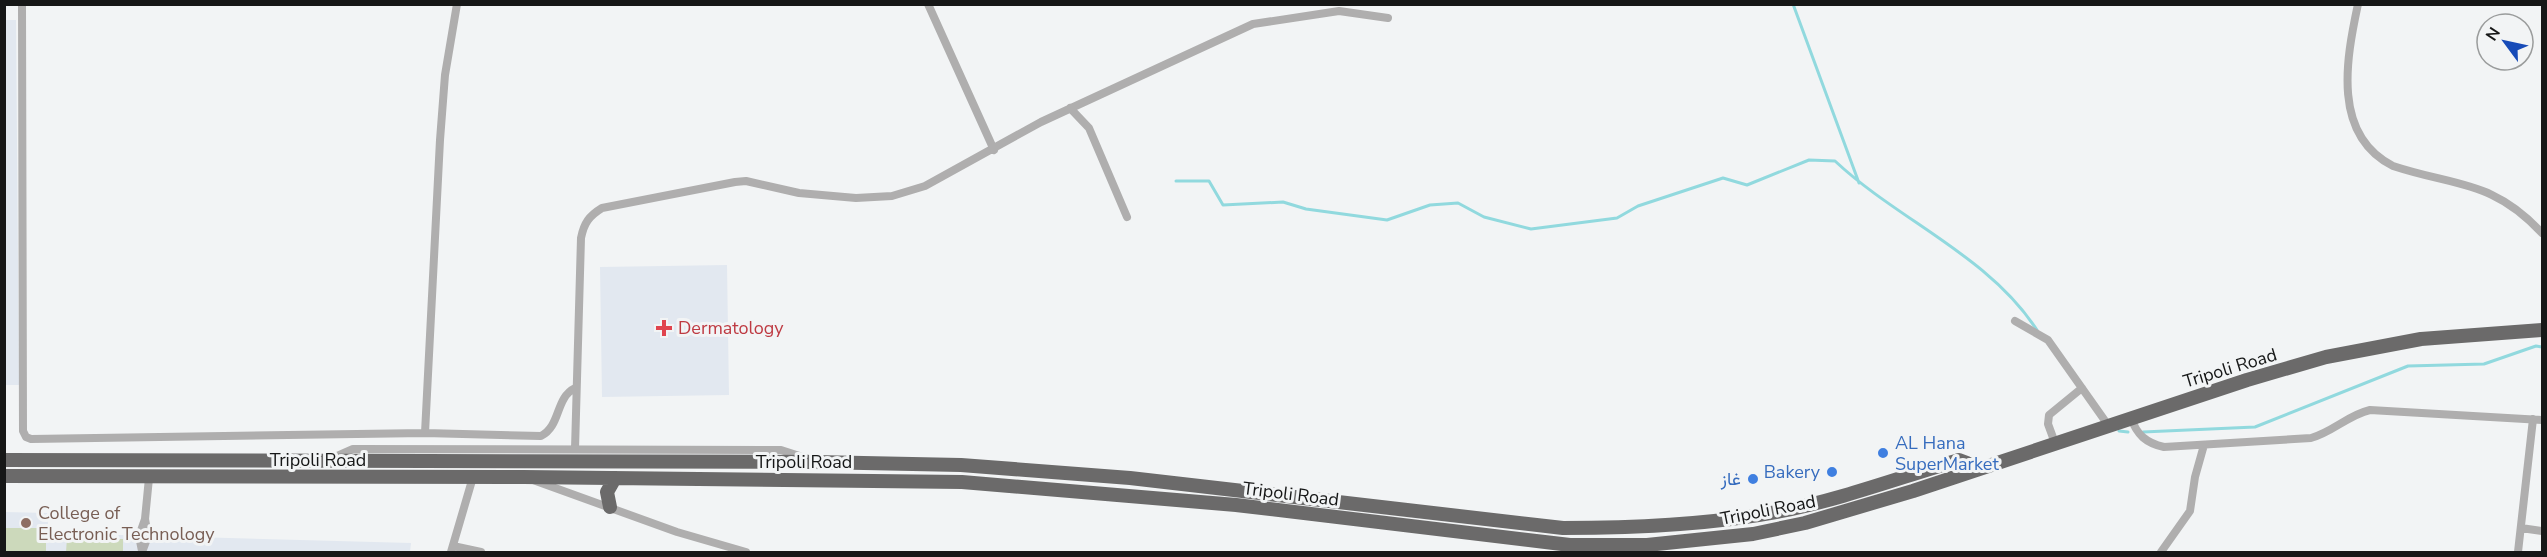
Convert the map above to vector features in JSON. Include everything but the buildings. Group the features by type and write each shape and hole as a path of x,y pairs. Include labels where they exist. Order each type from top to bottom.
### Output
{"highway":[{"name":"Tripoli Road","path":"4,476 524,477 962,482 1225,504 1568,549 1608,549 1753,534 1805,523 2258,377 2376,346 2465,334 2542,330"},
{"path":"4,460 815,462 961,465 1130,478 1563,528 1634,528 1736,519 1833,498 1959,460 1967,463 1974,470"},
{"path":"610,507 607,492 615,478"}],"street":[{"path":"22,4 23,431 26,437 31,439 425,433 541,436 552,427 564,398 575,388"},
{"path":"425,433 440,140 445,75 457,4"},
{"path":"928,4 993,150"},
{"path":"2358,4 2347,84 2350,113 2366,145 2393,166 2491,192 2517,209 2542,233"},
{"path":"575,449 581,238 587,220 602,208 746,181 799,193 856,198 892,196 925,186 1070,108 1253,24 1340,8 1388,18"},
{"path":"1070,108 1089,128 1127,217"},
{"path":"2015,321 2044,336 2108,425"},
{"path":"2055,443 2048,424 2049,415 2082,388"},
{"path":"2131,418 2136,430 2154,445 2204,445 2311,438 2328,432 2359,412 2370,410 2538,420 2518,552"},
{"path":"2161,552 2190,511 2195,477 2204,445"},
{"path":"327,461 337,454 353,449 575,449 781,450 815,462"},
{"path":"473,477 452,549 481,552"},
{"path":"524,477 676,532 746,552"},
{"path":"142,552 139,536 145,519 149,478"},
{"path":"2521,528 2542,531"}],"shaded area":[{"path":"4,20 16,20 19,385 5,385"},
{"name":"Dermatology","path":"727,265 729,395 602,397 600,267"},
{"name":"College of Electronic Technology","path":"5,512 48,513 48,533 411,543 410,552 5,552"}],"green space":[{"path":"5,528 46,528 46,552 5,552"},
{"path":"67,538 123,539 123,552 66,552"}],"waterway":[{"path":"1793,4 1859,183"},
{"path":"1176,181 1209,181 1223,205 1283,202 1306,209 1387,220 1430,205 1458,203 1484,217 1531,229 1617,218 1638,206 1723,178 1747,185 1809,160 1835,161 1860,182 1994,280 2037,330"},
{"path":"2143,432 2255,427 2408,366 2484,364 2536,346 2542,347"},
{"path":"2119,431 2128,432"}],"place":[{"name":"Dermatology","path":"664,328"},
{"name":"AL Hana SuperMarket","path":"1883,453"},
{"name":"Bakery","path":"1832,472"},
{"name":"غاز","path":"1753,479"},
{"name":"College of Electronic Technology","path":"26,523"}]}
